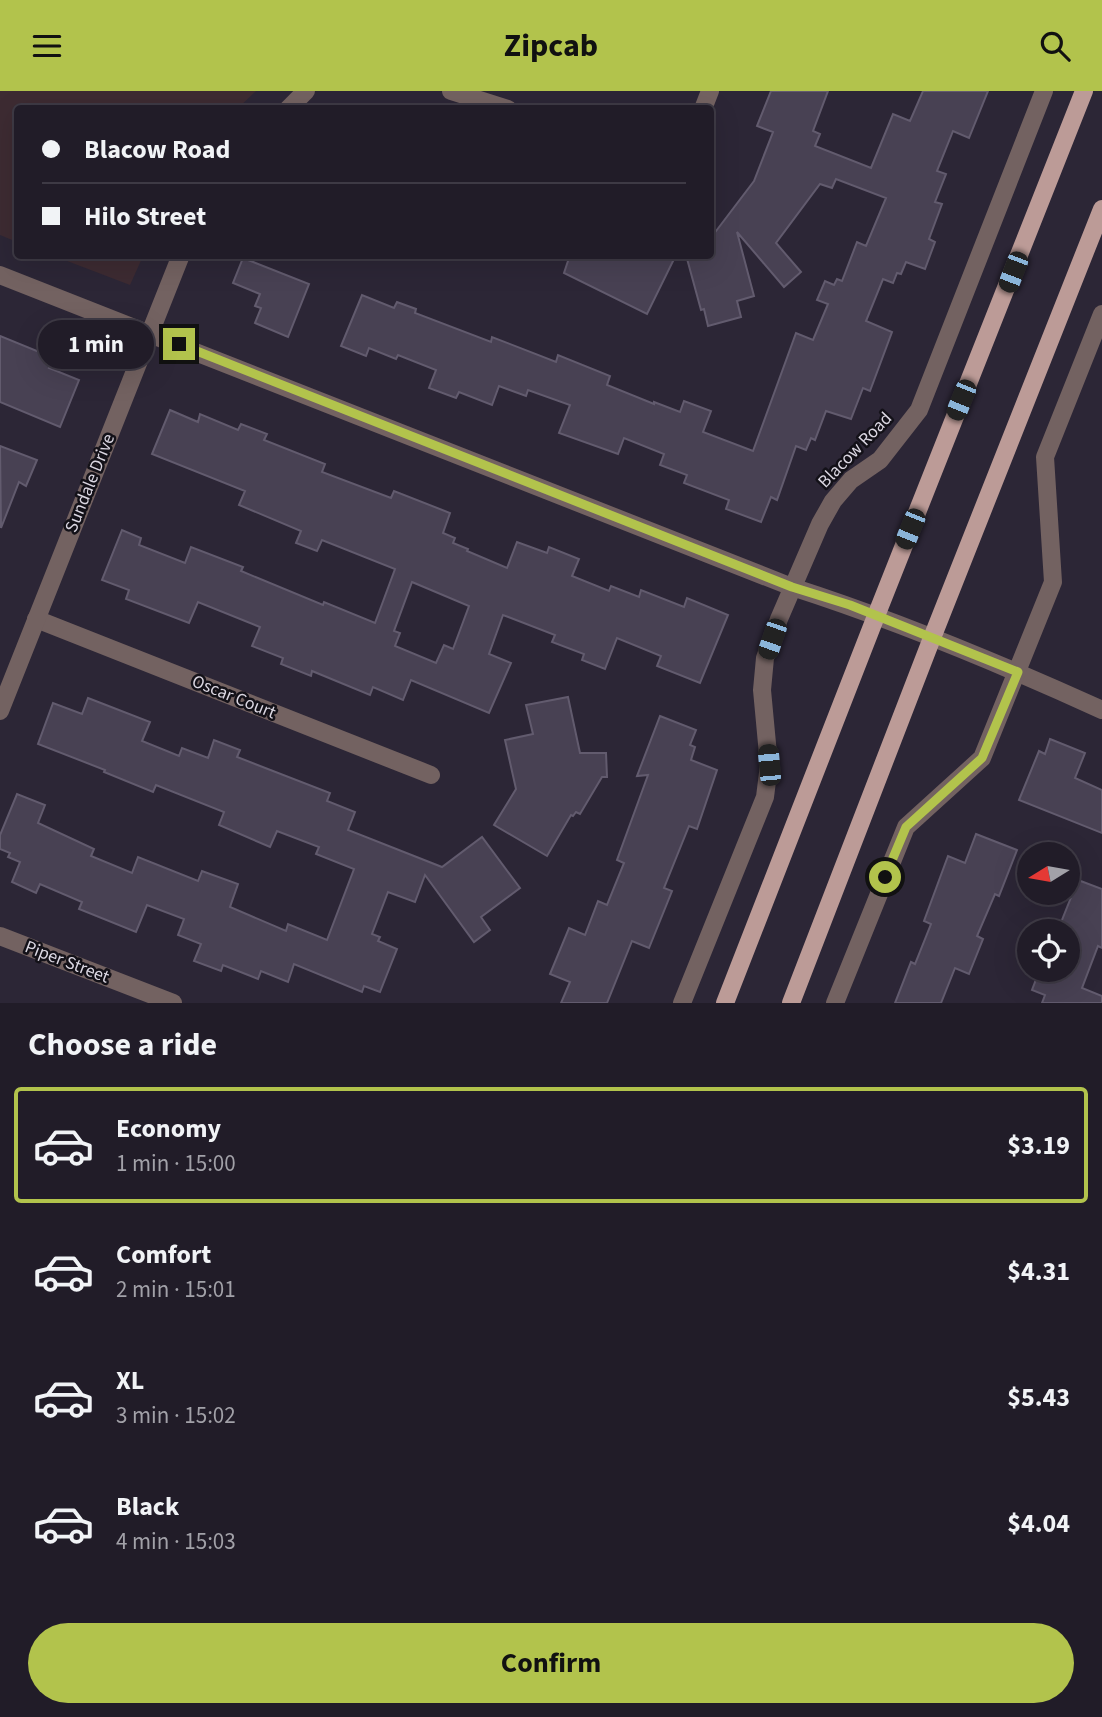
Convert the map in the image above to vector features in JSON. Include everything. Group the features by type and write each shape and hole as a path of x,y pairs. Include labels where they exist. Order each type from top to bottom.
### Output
{"main road":[{"path":"725,1003 1084,91"},
{"path":"791,1003 1102,209"}],"street":[{"path":"292,105 306,91"},
{"path":"451,91 495,105"},
{"name":"Blacow Road","path":"682,1003 765,797 769,765 762,690 765,658 792,587 820,524 834,501 851,480 880,460 919,410 1044,91"},
{"name":"Sundale Drive","path":"0,711 179,259"},
{"path":"0,275 792,587 932,638 1018,672 1102,710"},
{"path":"835,1003 906,827 982,758 1053,582 1045,457 1102,314"},
{"name":"Oscar Court","path":"36,619 431,775"},
{"name":"Piper Street","path":"0,936 173,1003"}],"shaded area":[{"path":"0,91 256,91 241,105 14,105 14,241 0,235"},
{"path":"62,259 142,259 130,285"}],"building":[{"path":"771,91 828,91 813,131 820,134 815,146 871,168 893,114 910,121 923,91 988,91 969,138 953,131 937,171 946,174 935,202 942,204 929,239 935,242 925,269 906,262 893,283 883,279 866,321 892,332 870,391 863,388 851,419 826,411 815,440 811,438 806,450 796,446 777,500 771,497 761,522 726,509 729,500 684,483 687,475 660,465 664,454 624,438 618,454 559,433 570,405 528,390 526,396 499,386 492,405 459,392 456,398 429,388 436,370 398,355 396,359 369,348 366,356 341,346 362,295 394,308 397,302 416,309 415,313 491,342 492,337 556,362 558,355 610,376 607,385 654,404 680,412 684,401 711,411 703,432 753,451 796,333 813,340 828,304 817,300 825,281 834,285 837,279 842,281 857,242 866,246 886,198 836,179 832,188 820,184 776,243 801,272 784,287 737,232 754,296 737,301 741,317 708,326 687,259 714,259 714,234 754,181 773,132 757,126"},
{"path":"243,259 246,259 309,284 288,337 255,323 261,308 255,306 260,294 233,283"},
{"path":"569,259 674,259 647,314 564,273"},
{"path":"0,336 54,358 49,368 79,380 60,427 0,402"},
{"path":"170,410 198,422 200,414 238,430 241,424 267,434 264,440 325,464 322,472 391,498 394,491 450,513 443,533 455,538 453,543 507,568 517,542 547,553 549,547 579,559 572,576 609,591 611,586 639,597 641,590 684,607 687,598 728,615 700,683 657,666 661,656 617,638 605,669 582,660 584,654 552,642 555,635 503,615 489,654 511,663 489,713 411,680 403,700 373,687 370,695 312,671 311,676 281,664 283,658 252,646 260,627 198,602 189,623 126,599 129,590 102,580 122,530 141,538 139,545 185,563 191,547 243,567 241,571 323,605 324,602 375,623 395,569 322,540 317,551 296,543 301,531 239,505 245,491 152,454","holes":["412,582 469,606 453,649 444,645 436,663 395,646 400,633 394,631"]},
{"path":"0,446 37,460 26,486 19,482 1,528"},
{"path":"568,697 580,753 606,753 607,777 602,777 580,814 576,812 571,815 547,856 494,825 516,789 505,740 533,734 526,705"},
{"path":"88,698 150,722 142,741 179,756 182,748 208,758 214,740 240,750 237,757 330,793 327,801 355,812 348,830 442,867 482,837 520,888 481,917 490,930 474,942 425,875 415,902 388,892 372,934 380,937 378,941 397,949 380,992 364,986 362,992 294,964 288,982 261,971 258,979 223,965 221,971 194,961 201,944 178,935 184,919 147,905 136,932 79,909 82,902 40,884 36,893 12,882 20,862 8,857 10,853 0,849 0,835 17,794 45,805 38,823 94,849 91,856 132,873 138,857 198,881 202,871 238,884 230,907 286,931 288,924 327,940 354,869 316,854 319,847 277,831 270,847 219,825 224,812 156,785 153,792 38,744 53,703 82,714"},
{"path":"660,716 696,730 690,745 695,747 691,760 717,770 697,829 689,826 664,888 672,891 649,948 632,941 607,1003 561,1003 570,982 550,974 569,928 585,935 598,901 607,905 624,863 617,860 648,775 637,776"},
{"path":"1050,739 1085,753 1075,778 1102,790 1102,833 1019,800 1039,751 1045,754"},
{"path":"976,834 1017,850 999,896 995,894 977,936 983,939 969,974 955,968 941,1003 895,1003 911,962 915,964 931,924 924,921 948,856 965,863"},
{"path":"1080,881 1102,889 1102,948 1098,946 1082,988 1102,996 1102,1003 1042,1003 1045,995 1032,990 1035,982 1080,982 1080,919 1062,919 1068,905 1080,905"}],"route":[{"path":"179,344 792,587 850,605 1018,672 982,758 906,827 885,877"}]}
